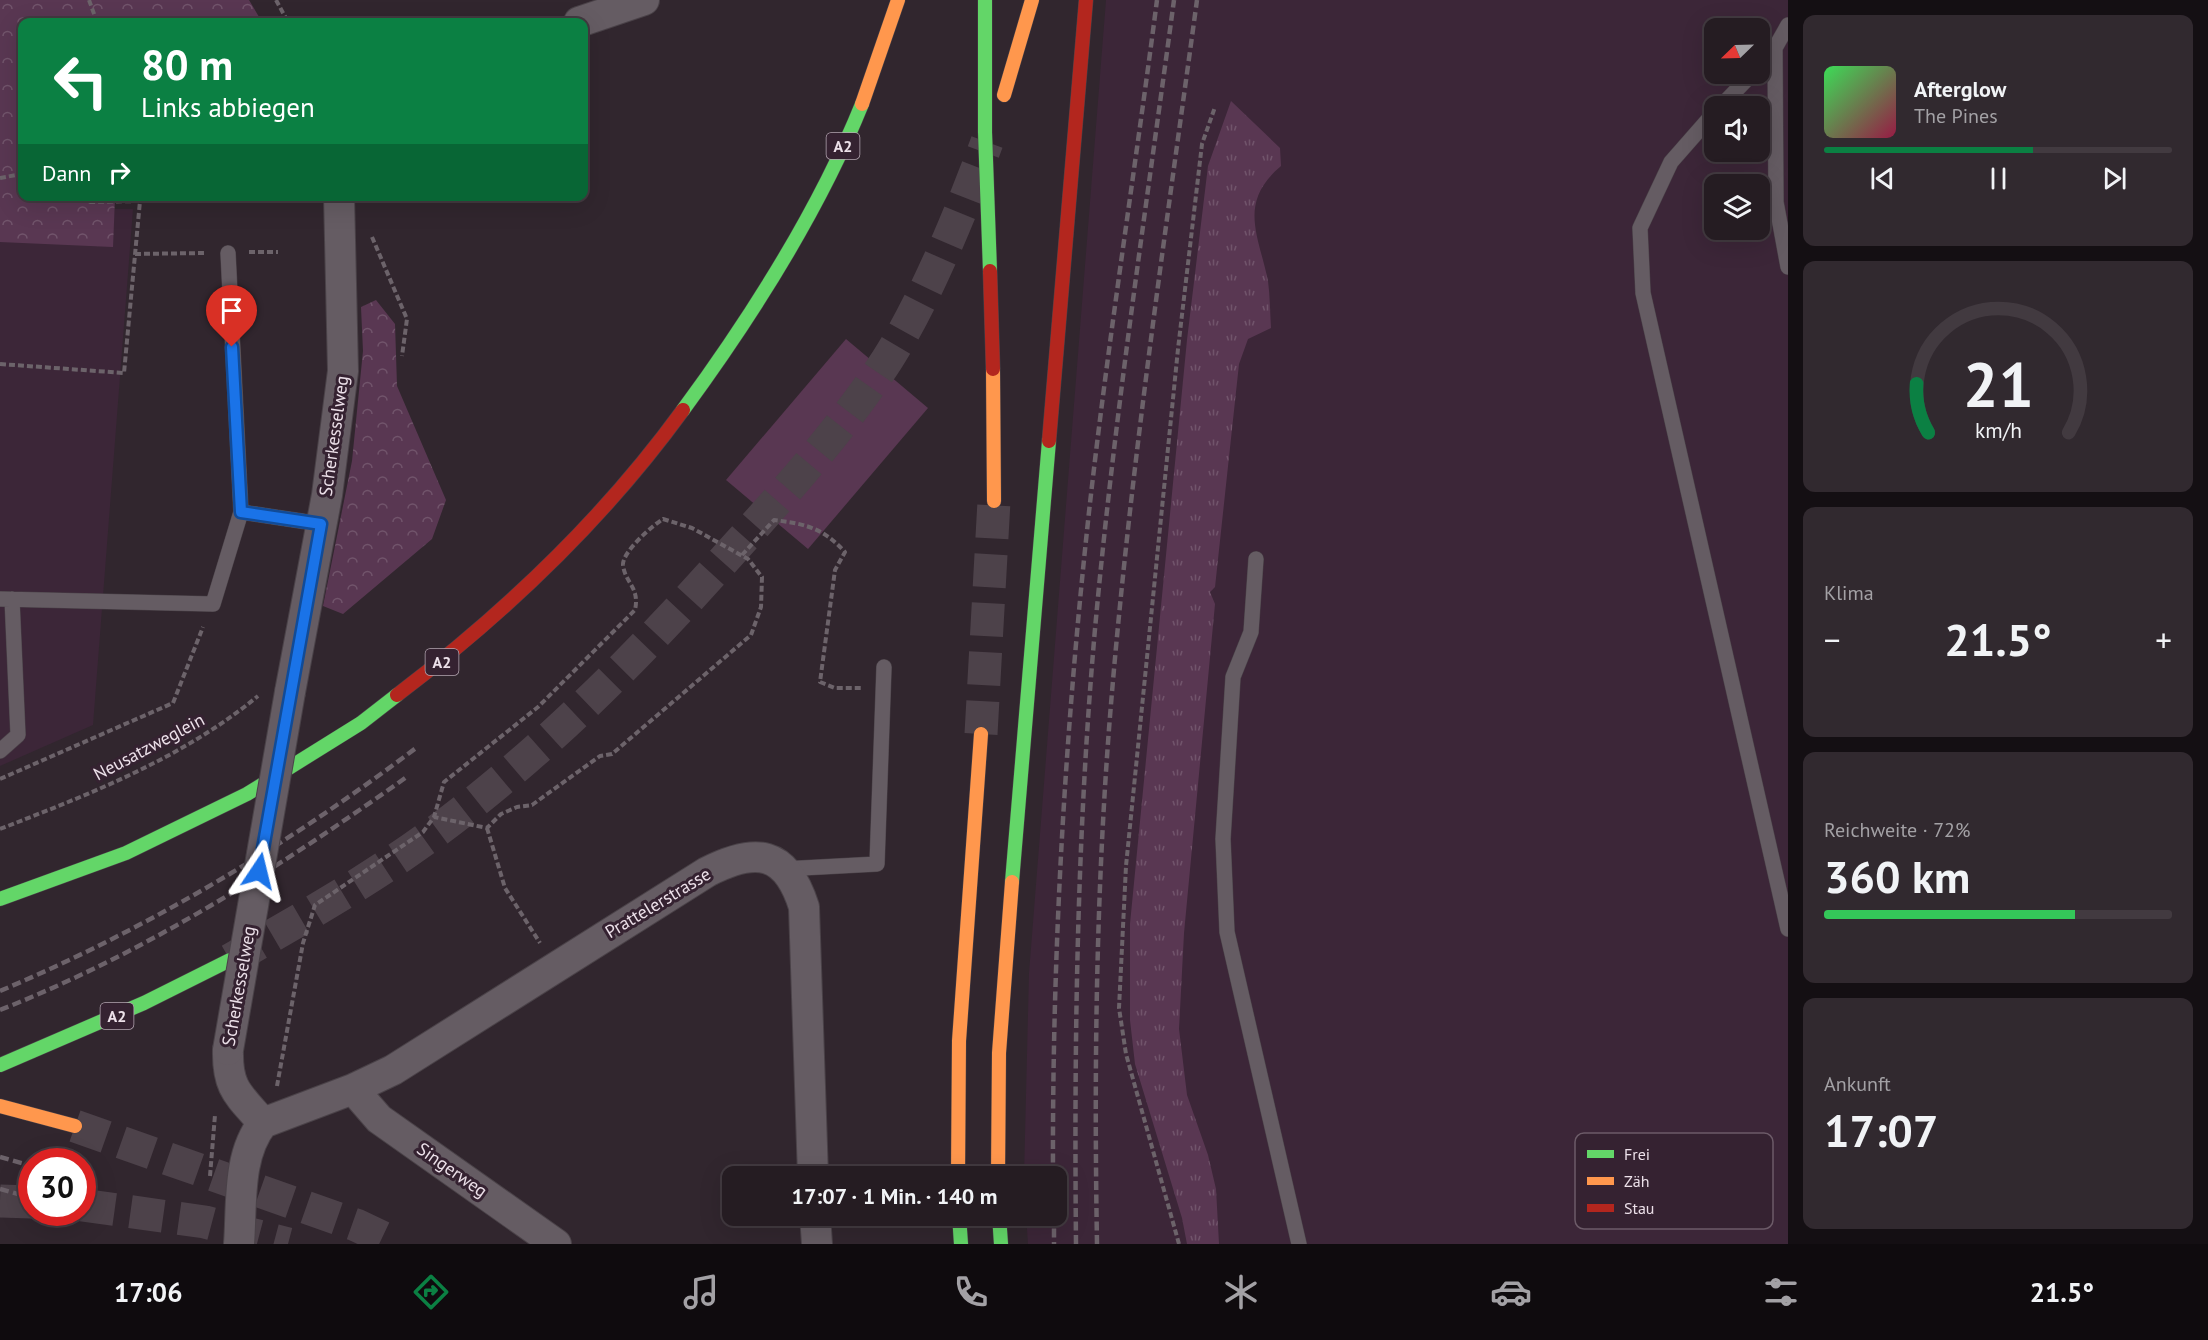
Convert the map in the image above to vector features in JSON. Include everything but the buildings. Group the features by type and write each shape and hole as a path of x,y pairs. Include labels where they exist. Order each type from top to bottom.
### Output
{"highway":[{"name":"A2","path":"0,899 108,860 246,793 355,726 447,658 509,606 569,549 623,490 722,363 771,284 855,120 898,0"},
{"path":"986,0 985,132 993,369 994,501"},
{"path":"1004,95 1032,0"},
{"path":"998,1166 999,1053 1006,949 1086,0"},
{"path":"958,1166 958,1041 981,734"},
{"name":"A2","path":"0,1065 144,1004 230,960"},
{"path":"0,1106 75,1126"},
{"path":"960,1226 961,1244"},
{"path":"1000,1226 1001,1244"}],"street":[{"path":"588,19 644,0"},
{"name":"Scherkesselweg","path":"266,1122 237,1092 227,1074 228,1050 321,524 343,371 339,209"},
{"name":"Prattelerstrasse","path":"266,1122 353,1089 393,1070 555,966 734,858 759,855 783,869 796,882 804,907 813,1166"},
{"name":"Singerweg","path":"353,1089 379,1119 556,1244"},
{"path":"239,1244 246,1153 254,1134 266,1122"},
{"path":"816,1226 817,1244"}],"lane":[{"path":"1770,54 1788,25"},
{"path":"1775,48 1776,202 1788,267"},
{"path":"1731,96 1742,84"},
{"path":"1704,125 1671,162 1640,228 1643,293 1788,930"},
{"path":"0,751 18,735 6,599 213,604 241,512 228,253"},
{"path":"241,512 321,524"},
{"path":"1256,559 1251,632 1233,677 1223,840 1227,932 1299,1244"},
{"path":"783,869 878,864 884,667"}],"path":[{"path":"88,0 95,18"},
{"path":"276,0 286,18"},
{"path":"1179,1244 1126,1054 1119,1008 1126,866 1163,486 1202,144 1215,107"},
{"path":"0,178 18,175"},
{"path":"0,364 124,373 140,201 90,201"},
{"path":"339,209 367,227 406,319 402,356"},
{"path":"266,1122 303,943 315,905 423,832 434,817 444,782 538,707 635,610 635,590 623,565 624,556 655,524 663,519 712,538 742,555 757,569 764,587 752,635 612,754 600,756 532,805 517,807 501,814 487,828"},
{"path":"742,555 774,520 801,523 827,534 834,540 845,552 835,570 820,682 835,688 883,687"},
{"path":"0,779 173,703 213,604"},
{"name":"Neusatzweglein","path":"0,830 108,785 162,759 293,679"},
{"path":"434,817 487,828"},
{"path":"487,828 505,888 555,966"}],"shaded area":[{"path":"1106,0 1788,0 1788,1244 1028,1244 1027,1226 1067,1226 1067,1166 1024,1166 1029,973"},
{"path":"0,182 18,193 18,201 46,201 84,209 133,209 93,725 0,766"}],"green space":[{"path":"0,0 249,0 260,18 18,18 18,201 115,201 113,247 0,242"},
{"path":"1231,101 1280,148 1281,166 1267,180 1259,193 1255,207 1257,235 1268,281 1271,328 1248,339 1239,364 1215,587 1210,592 1215,604 1184,933 1179,1029 1187,1095 1208,1155 1216,1189 1219,1244 1187,1244 1182,1218 1135,1064 1130,1020 1130,924 1187,340 1208,166"},
{"path":"376,300 395,324 397,386 446,500 432,539 343,614 323,606 352,461 363,351 361,307"},
{"path":"846,339 928,408 808,549 726,480"}],"tunnel":[{"path":"230,960 388,865 479,799 556,732 664,626 773,505 870,386 916,310 955,225 987,142"},
{"path":"981,734 994,501"},
{"path":"75,1126 356,1225 396,1244"},
{"path":"0,1201 18,1202"},
{"path":"96,1207 205,1222 288,1244"}],"railway":[{"path":"1053,1166 1058,927 1073,678 1096,448 1157,0"},
{"path":"1076,1244 1078,936 1084,783 1095,629 1111,472 1174,0"},
{"path":"1097,1244 1097,987 1101,858 1109,729 1136,455 1197,0"},
{"path":"0,991 110,940 215,883 317,818 416,748"},
{"path":"0,1010 108,962 211,905 311,843 408,776"},
{"path":"0,1157 18,1162"},
{"path":"0,1189 18,1194"},
{"path":"1054,1226 1054,1244"}],"traffic: fast":[{"path":"985,0 985,132 990,271"},
{"path":"683,410 734,338 782,263 825,185 862,104"},
{"path":"1012,882 1049,441"},
{"path":"0,899 126,853 247,794 361,723 397,695"},
{"path":"0,1065 144,1003 230,960"},
{"path":"960,1226 961,1244"},
{"path":"1000,1226 1001,1244"}],"traffic: slow":[{"path":"862,104 898,0"},
{"path":"1004,95 1032,0"},
{"path":"993,369 994,501"},
{"path":"958,1166 959,1041 981,734"},
{"path":"998,1166 999,1053 1012,882"},
{"path":"0,1106 75,1126"}],"traffic: jam":[{"path":"1049,441 1086,0"},
{"path":"990,271 993,369"},
{"path":"397,695 476,631 551,563 620,489 683,410"}],"route":[{"path":"232,347 241,512 321,524 259,871"}]}
